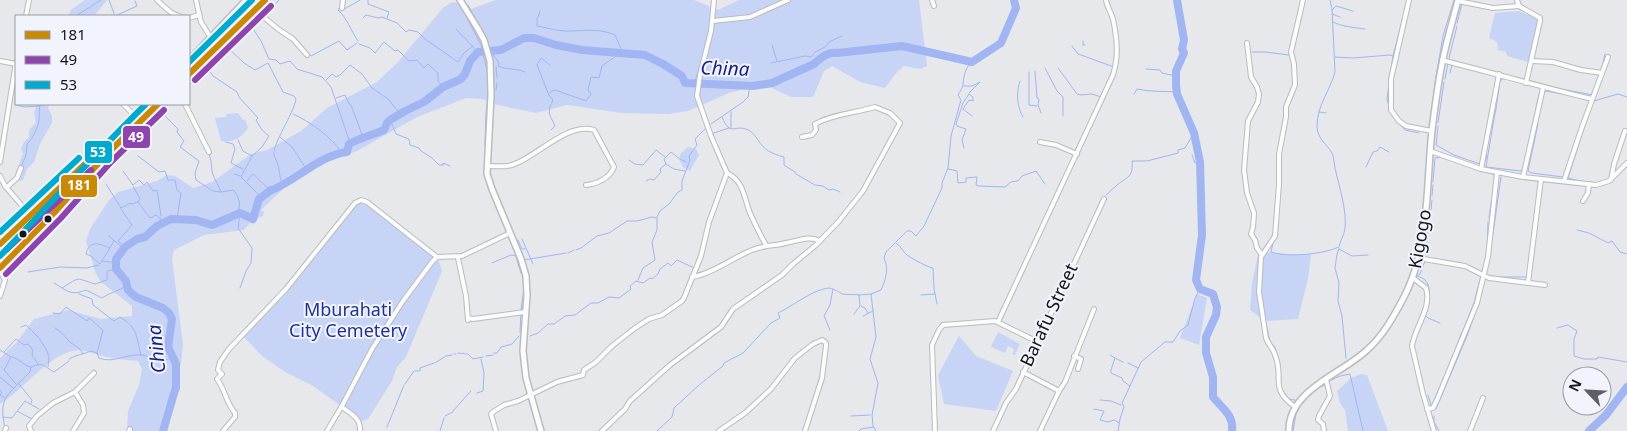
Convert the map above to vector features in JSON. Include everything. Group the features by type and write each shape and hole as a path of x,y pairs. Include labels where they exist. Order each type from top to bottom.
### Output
{"highway":[{"path":"190,60 247,0"},
{"path":"190,73 266,0"},
{"path":"0,244 145,105"},
{"path":"0,269 105,156 157,105"}],"main road":[{"path":"460,0 484,40 488,52 491,71 487,174 522,259 526,276 527,295 522,351 526,378 541,431"},
{"name":"Kigogo","path":"1295,407 1306,394 1348,366 1375,342 1404,298 1413,278 1425,221 1432,130 1442,60 1458,0"},
{"path":"1290,431 1295,407"}],"street":[{"path":"26,15 29,0"},
{"path":"157,0 174,15"},
{"path":"196,0 202,24 211,38"},
{"path":"342,8 343,0"},
{"path":"496,431 491,414 493,412 504,405 532,395 557,382 583,375 584,370 635,328 649,319 662,315 682,301 701,256 710,222 727,173 697,96 700,74 713,21 714,0"},
{"path":"713,21 750,17 788,0"},
{"path":"932,0 934,6"},
{"path":"998,322 1115,70 1117,39 1106,0"},
{"path":"1262,254 1268,249 1275,236 1279,154 1286,107 1295,85 1294,64 1291,52 1303,0"},
{"path":"1409,0 1391,79 1391,110 1399,121 1406,126 1432,130"},
{"path":"1458,0 1493,8 1520,6"},
{"path":"1517,0 1520,6 1540,18 1540,26 1526,83"},
{"path":"256,10 293,39 307,55"},
{"path":"190,18 199,15"},
{"path":"1247,43 1251,77 1258,90 1259,98 1248,121 1244,170 1247,193 1254,213 1253,227 1250,234 1262,254 1259,292 1267,343 1275,353 1281,394 1295,407"},
{"path":"1564,181 1608,57"},
{"path":"1442,60 1499,74 1543,88 1592,99"},
{"path":"0,61 15,63"},
{"path":"1532,61 1553,62 1581,70 1602,73"},
{"path":"0,162 2,140 15,68"},
{"path":"1481,169 1499,74"},
{"path":"1522,177 1543,88"},
{"path":"123,105 134,116"},
{"path":"185,105 209,152"},
{"path":"602,431 625,409 630,401 670,365 721,327 733,309 776,280 839,221 863,191 900,123 890,113 875,106 864,111 848,112 824,120 815,124 816,130 812,135 802,137"},
{"path":"487,166 505,167 516,164 568,134 582,128 588,128 594,130 614,167 599,182 586,185"},
{"path":"1611,180 1614,164 1625,131"},
{"path":"1040,142 1056,145 1077,154"},
{"path":"1430,151 1498,173 1541,180 1598,185 1611,180 1627,163"},
{"path":"7,187 17,178 21,168"},
{"path":"727,173 734,176 740,183 750,212 766,246"},
{"path":"1427,409 1433,408 1437,400 1477,303 1488,257 1498,173"},
{"path":"0,176 30,215"},
{"path":"1528,283 1541,180"},
{"path":"1583,201 1588,193 1589,184"},
{"name":"Barafu Street","path":"993,431 1006,403 1016,389 1036,342 1104,199"},
{"path":"223,431 235,417 235,414 223,393 222,386 217,380 222,374 218,370 220,362 229,349 291,283 355,203 361,200 367,202 438,257"},
{"path":"327,431 342,407 372,349 403,301 438,257 458,258 510,233"},
{"path":"692,277 726,264 741,254 766,246 784,244 811,237 820,240"},
{"path":"458,258 466,296 468,320 468,318 473,319 524,312"},
{"path":"1418,258 1465,266 1489,278 1545,285"},
{"path":"0,269 5,280 0,296"},
{"path":"1413,278 1426,288 1428,298 1427,306 1413,338 1412,346 1434,431"},
{"path":"1040,431 1058,391 1065,382 1094,309"},
{"path":"935,431 932,345 938,330 943,326 984,321 998,322 1036,342"},
{"path":"719,431 745,413 771,389 795,358 814,344 824,340 826,342 826,351 822,378 805,431"},
{"path":"1074,356 1082,359 1078,369"},
{"path":"1023,372 1058,391"},
{"path":"31,431 30,426 37,416 53,403 75,392 94,373"},
{"path":"1324,431 1323,424 1318,420 1330,396 1326,379"},
{"path":"73,431 84,413 83,405 75,392"},
{"path":"1470,431 1483,398"},
{"path":"342,407 360,422 360,431"}],"green space":[{"path":"85,0 107,0 95,15 68,15 71,10"},
{"path":"496,0 694,0 718,10 739,0 919,0 927,66 920,69 904,66 885,88 860,82 832,66 824,71 813,97 791,97 763,84 729,93 688,111 669,114 622,113 567,105 536,113 493,104 483,99 466,98 417,117 357,151 301,172 261,210 264,212 263,216 252,224 250,223 244,230 204,235 174,250 172,259 183,344 181,363 165,426 166,431 127,431 128,411 139,385 142,369 138,361 111,358 84,351 72,351 53,360 0,404 0,358 16,343 34,319 68,310 101,319 132,316 132,306 101,282 96,274 86,241 90,229 109,200 118,192 157,181 167,175 175,176 193,188 212,182 251,154 267,150 301,131 327,108 377,82 398,62 443,8 452,2 461,4 468,10"},
{"path":"1519,11 1535,18 1539,22 1528,62 1507,56 1506,52 1498,50 1497,42 1489,38 1495,13"},
{"path":"37,105 50,105 48,108 52,116 52,123 40,144 34,162 27,169 23,180 19,181 14,177 23,154 21,149 29,137 29,130 36,123 34,113"},
{"path":"238,113 243,120 245,119 248,128 237,139 221,141 215,118"},
{"path":"688,147 696,149 699,155 690,171 683,167 679,159 681,153"},
{"name":"Mburahati City Cemetery","path":"363,201 398,227 416,244 437,255 442,271 406,357 397,367 392,381 368,419 362,421 313,386 285,372 262,356 242,335 315,255 354,203"},
{"path":"1265,252 1291,255 1311,254 1308,279 1298,319 1265,321 1250,310 1252,283 1258,255"},
{"path":"1197,294 1207,298 1199,345 1180,338"},
{"path":"998,332 1020,344 1015,355 1012,354 1014,349 1008,346 1005,353 991,347"},
{"path":"959,336 976,356 1013,371 996,411 944,404 938,375"},
{"path":"1361,374 1367,375 1388,431 1348,431 1345,410 1340,403 1337,391 1351,378"}],"waterway":[{"path":"78,15 101,0"},
{"path":"109,0 115,15"},
{"path":"265,15 279,0"},
{"path":"341,11 360,0"},
{"path":"368,0 368,4 389,12 387,18"},
{"name":"China","path":"272,190 327,158 347,152 349,144 384,130 390,120 424,102 443,87 461,79 470,61 478,52 501,50 524,38 534,38 582,50 645,55 682,76 685,83 753,86 772,83 814,64 825,55 831,53 902,46 972,62 1001,43 1016,8 1014,0"},
{"path":"1177,0 1184,40 1182,49 1184,53 1176,71 1177,94 1194,133 1200,162 1202,235 1196,280 1200,289 1213,294 1217,307 1216,315 1206,337 1206,353 1213,377 1213,397 1229,416 1232,431"},
{"path":"1273,243 1271,252 1278,254 1315,253 1339,247 1344,231 1344,206 1333,156 1317,131 1319,111 1335,72 1330,0"},
{"path":"1430,128 1443,36 1454,0"},
{"path":"117,15 137,6 135,1"},
{"path":"1457,23 1462,4"},
{"path":"341,5 338,10 358,41"},
{"path":"468,5 483,33"},
{"path":"1332,10 1336,6 1353,11"},
{"path":"1519,9 1524,11"},
{"path":"538,17 540,11"},
{"path":"1332,14 1340,17"},
{"path":"363,18 366,15 382,17 397,23 406,32 409,30 418,32 458,62 464,53 473,46"},
{"path":"190,84 227,47 262,18"},
{"path":"537,18 537,26 555,30 589,30 615,35 623,53"},
{"path":"468,20 481,45 488,75"},
{"path":"1393,56 1402,21"},
{"path":"1333,22 1344,26 1365,29"},
{"path":"1449,58 1457,26"},
{"path":"252,27 269,59 276,60 280,64 290,61 297,69 322,77 331,87 349,140 352,143"},
{"path":"456,29 478,52"},
{"path":"771,63 805,56 811,57 829,42 842,36"},
{"path":"308,53 311,56 339,41 347,50 357,43"},
{"path":"1083,41 1083,45 1085,45"},
{"path":"359,44 370,48 375,53 384,42 395,51 398,50 409,61 417,60 424,68 428,64 438,73 438,81 443,87"},
{"path":"772,45 777,61"},
{"path":"1072,46 1078,54 1114,67"},
{"path":"227,47 244,63 255,70 268,63 283,92 294,96 296,99 274,155 283,184"},
{"name":"China","path":"493,50 494,56"},
{"path":"1252,52 1289,55 1291,57"},
{"path":"551,130 555,126 549,111 553,100 548,94 555,90 586,101 591,94 588,90 591,77 599,78 602,66 616,56 616,53"},
{"path":"1601,72 1605,54"},
{"path":"1335,57 1353,58 1390,55 1393,56 1391,70"},
{"path":"494,56 499,63 498,66 525,72"},
{"path":"694,84 703,57"},
{"path":"548,93 537,65 541,58 550,65"},
{"path":"876,431 873,426 872,415 878,383 870,359 876,337 871,294 881,290 884,282 887,270 884,258 886,252 907,231 911,231 916,236 924,226 942,188 948,168 951,136 961,100 958,95 966,69 972,62"},
{"path":"1445,79 1448,63"},
{"path":"326,80 332,74 336,77 340,75 350,65 362,74 372,88 388,99 401,115"},
{"path":"1450,73 1452,65"},
{"path":"207,67 213,76 237,92 239,97 258,118 256,120 262,130 269,136 262,147 252,156"},
{"path":"496,67 497,78"},
{"path":"1045,68 1057,91 1063,97 1063,116"},
{"path":"1058,68 1077,94 1092,94 1101,97"},
{"path":"1146,69 1160,70 1162,73 1176,76"},
{"path":"1035,71 1037,98 1039,99 1038,105 1041,113"},
{"path":"1029,72 1029,105 1037,106"},
{"path":"1496,109 1500,81 1504,78"},
{"path":"1020,81 1018,100 1019,109 1023,117"},
{"path":"964,86 972,86 980,82 969,93"},
{"path":"1438,123 1444,82"},
{"path":"496,90 497,83"},
{"path":"1389,84 1387,99 1391,114 1405,130 1419,133"},
{"path":"711,124 743,102 748,97 750,85"},
{"path":"1530,85 1541,87"},
{"path":"1555,88 1593,95"},
{"path":"1134,94 1137,89 1177,92"},
{"path":"1542,100 1546,91 1568,95"},
{"path":"964,148 962,140 966,129 956,124 963,103 969,94 973,97 973,101 969,100 963,109 972,116"},
{"path":"1531,133 1539,94"},
{"path":"1594,101 1618,94 1627,97"},
{"path":"336,98 345,95 351,105 363,137"},
{"path":"486,113 488,96"},
{"path":"16,105 24,107 40,106"},
{"path":"21,167 26,155 27,144 33,137 37,127 41,105"},
{"path":"74,195 168,105"},
{"path":"1493,124 1496,109"},
{"path":"1590,109 1568,178 1596,183"},
{"path":"731,112 731,128"},
{"path":"1319,112 1326,113"},
{"path":"293,114 320,130 341,152"},
{"path":"485,145 486,114"},
{"path":"165,116 178,129 177,132 184,141 180,147 199,161 195,173 196,180 213,191 221,192"},
{"path":"722,117 725,124 731,129 741,128 750,131 766,149 784,157 784,165 796,174 815,185 840,192"},
{"path":"390,120 396,134 409,139 410,145 419,148 439,165 443,165 443,163 450,166"},
{"path":"1493,124 1486,167 1521,171 1524,166"},
{"path":"1538,124 1528,171 1563,177 1566,169"},
{"path":"1438,126 1436,145 1454,155 1480,164"},
{"path":"638,280 643,268 655,260 652,242 657,230 657,217 660,211 682,190 682,181 690,160 689,156 697,145 695,139 706,128"},
{"path":"711,134 729,128"},
{"path":"1569,161 1580,128"},
{"path":"1106,195 1128,177 1132,171 1132,161 1147,161 1178,153 1178,150 1185,148 1194,133"},
{"path":"1428,148 1429,133"},
{"path":"1611,172 1621,136"},
{"path":"280,137 292,147 307,170"},
{"path":"238,140 243,151 252,156 241,177 261,197"},
{"path":"226,142 233,144 235,149 231,163 243,169"},
{"path":"1366,167 1373,152 1377,151 1380,147 1389,152"},
{"path":"629,160 635,164 643,165 656,150 665,157"},
{"path":"208,152 213,174 221,192 233,190 237,195 240,204 237,213"},
{"path":"646,181 654,180 661,172 660,169 666,164 664,159 671,152 686,162"},
{"path":"1192,155 1195,163 1200,162"},
{"path":"1484,164 1487,155"},
{"path":"138,156 159,172 165,171 168,180 175,180 177,190 181,193 177,219"},
{"path":"1433,182 1435,158 1441,157 1453,161"},
{"path":"1277,160 1277,179"},
{"path":"666,164 674,169 685,171"},
{"path":"1470,167 1478,170"},
{"path":"948,169 957,171 958,183 966,182 966,178 977,177 976,185 1005,187 1011,182 1018,181 1022,176 1036,171 1045,184"},
{"path":"123,171 133,185 139,180 144,185 147,182 153,191 157,190 161,216"},
{"path":"1487,172 1495,175"},
{"path":"234,174 240,176"},
{"path":"247,181 253,174 271,191"},
{"path":"1493,234 1501,177"},
{"path":"106,184 121,208 130,203 138,202 150,218 156,215 163,223"},
{"path":"1432,196 1433,185"},
{"path":"133,186 140,199 138,202"},
{"name":"China","path":"176,388 176,364 168,347 172,319 163,308 136,297 128,290 126,281 116,269 116,259 125,247 137,239 145,237 157,226 171,219 196,220 212,225 240,213 253,219 259,199 271,190"},
{"path":"0,276 38,235 57,218 72,198"},
{"path":"1530,256 1537,198"},
{"path":"1431,210 1432,200"},
{"path":"1489,218 1491,203"},
{"path":"121,209 132,225 118,241 125,247"},
{"path":"240,213 238,228 252,248 251,263 240,288"},
{"path":"1425,258 1430,215"},
{"path":"576,250 597,236 609,233 627,221 656,218"},
{"path":"1487,254 1488,222"},
{"path":"1577,230 1589,233 1608,243 1612,241 1620,252 1627,254"},
{"path":"109,236 124,249"},
{"path":"522,239 533,264"},
{"path":"518,240 522,249 525,249"},
{"path":"109,248 95,244 89,246 86,254 100,264 114,241"},
{"path":"896,243 907,255 933,268 937,304"},
{"path":"1339,249 1335,268 1339,283 1338,301 1342,316 1346,358"},
{"path":"1339,249 1352,256 1368,255"},
{"path":"568,253 574,250"},
{"path":"524,260 566,253"},
{"path":"492,263 511,255 517,256"},
{"path":"516,257 521,273"},
{"path":"530,336 565,316 575,315 591,303 598,303 609,297 619,298 631,289 630,286 636,281 643,283 650,278 652,279 668,263 671,266 677,260 694,268"},
{"path":"103,261 116,263"},
{"path":"1425,261 1420,274 1417,276 1425,280 1429,287 1429,300 1426,312"},
{"path":"1450,262 1461,263"},
{"path":"28,272 60,267 87,268 98,265"},
{"path":"54,283 62,288 78,279 95,284 107,280 107,271 116,269"},
{"path":"1475,299 1481,276"},
{"path":"1494,277 1527,277"},
{"path":"521,310 524,288 523,278"},
{"path":"62,288 74,293 86,290 102,298 126,286"},
{"path":"657,431 672,417 674,408 699,385 723,366 724,363 743,353 771,323 780,318 778,313 809,295 828,288 843,294 859,295"},
{"path":"830,330 824,316 830,305 833,289"},
{"path":"1118,431 1124,407 1122,403 1141,362 1165,342 1173,342 1180,331 1188,325 1195,298 1200,289"},
{"path":"79,294 92,299 93,305 114,321 120,317 126,321 135,333 141,355"},
{"path":"854,314 860,306 859,295 871,294"},
{"path":"921,295 935,294"},
{"path":"1463,331 1475,300"},
{"path":"861,306 868,313"},
{"path":"53,313 60,314 66,307 87,321 89,318 103,330 97,353"},
{"path":"863,316 873,311"},
{"path":"520,332 521,313"},
{"path":"1436,409 1475,313"},
{"path":"1425,315 1440,323"},
{"path":"1266,323 1270,342 1275,347 1277,355"},
{"path":"21,327 26,325 39,338 49,357 48,367"},
{"path":"1557,328 1568,325 1577,331 1574,339 1574,356 1584,359 1597,359 1598,357 1627,362"},
{"path":"55,328 80,349 83,354"},
{"path":"1459,340 1461,334"},
{"path":"494,353 497,353 501,347 512,344 519,336"},
{"path":"4,352 16,339 24,345 28,344 33,350 32,355 38,364"},
{"path":"1454,354 1458,343"},
{"path":"0,350 11,357 4,370 16,384"},
{"path":"69,359 91,351 97,353 99,358 104,360 131,355 142,355 162,360 172,357"},
{"path":"458,353 467,354"},
{"path":"468,354 473,359 483,357"},
{"path":"435,363 446,356 452,355"},
{"path":"486,356 493,355"},
{"path":"1110,355 1115,358 1111,373 1122,378 1130,386"},
{"path":"1446,374 1453,355"},
{"path":"12,357 31,367"},
{"path":"1115,358 1123,362"},
{"path":"477,393 483,391 484,373 481,359"},
{"path":"13,389 30,372 31,367 44,365 54,372 69,361"},
{"path":"415,371 420,371 420,368 434,363"},
{"path":"1128,363 1138,368"},
{"path":"405,384 414,371"},
{"path":"1329,381 1350,374 1363,431"},
{"path":"0,377 13,388"},
{"path":"1432,405 1444,377"},
{"path":"19,384 32,400 31,403"},
{"path":"394,410 404,385"},
{"path":"1307,397 1319,387 1326,385"},
{"path":"1589,431 1606,415 1627,387"},
{"path":"0,390 2,392 0,395 5,398"},
{"path":"5,428 3,408 5,399 12,390"},
{"name":"China","path":"163,431 175,390"},
{"path":"453,411 471,391"},
{"path":"1428,395 1431,405"},
{"path":"1288,399 1295,400"},
{"path":"1100,400 1111,401 1121,405"},
{"path":"18,410 25,401 39,409"},
{"path":"1293,431 1296,414 1303,401"},
{"path":"1094,409 1104,411 1100,420 1108,422 1114,420 1119,423"},
{"path":"387,427 394,410"},
{"path":"3,417 12,418 17,411 32,419"},
{"path":"445,416 453,412"},
{"path":"851,416 870,415"},
{"path":"1434,416 1434,422 1439,431"},
{"path":"440,431 444,418"},
{"path":"859,431 874,427"}],"transit line":[{"name":"53","path":"190,61 252,0"},
{"name":"181","path":"190,73 265,0"},
{"name":"49","path":"195,80 271,6"},
{"name":"53","path":"0,256 145,105"},
{"name":"181","path":"0,268 55,212 105,156 157,105"},
{"name":"49","path":"6,274 61,218 111,162 164,110"},
{"name":"53","path":"0,232 79,158"},
{"name":"181","path":"0,244 85,164"},
{"name":"49","path":"6,250 91,170"}]}
